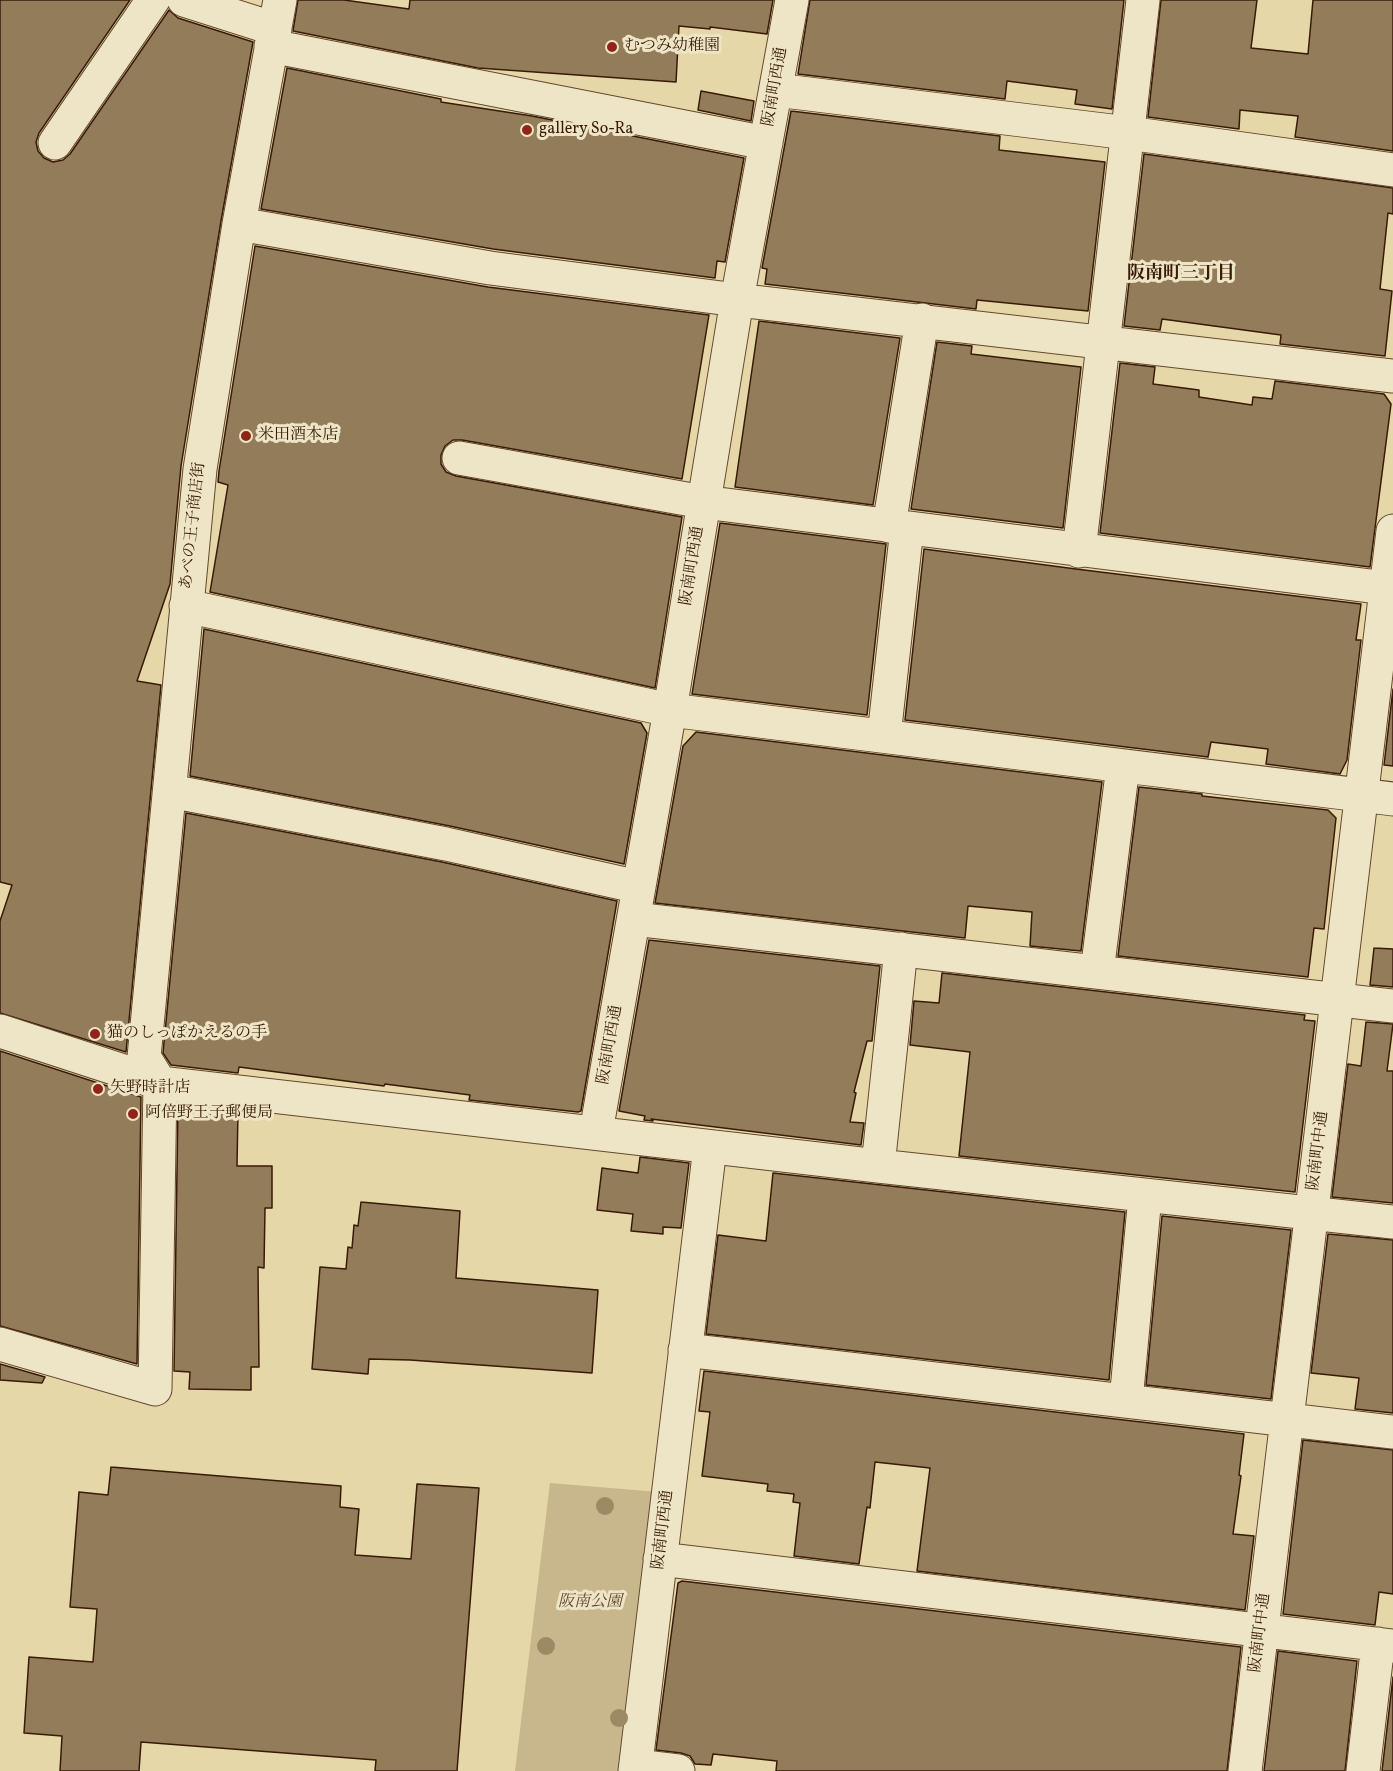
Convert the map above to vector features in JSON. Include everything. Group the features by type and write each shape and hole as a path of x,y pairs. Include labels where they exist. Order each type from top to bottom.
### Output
{"street":[{"path":"55,143 153,0"},
{"path":"184,0 275,25 766,143"},
{"name":"阪南町西通","path":"596,1132 670,710 737,300 792,0"},
{"path":"1079,551 1143,0"},
{"name":"あべの王子商店街","path":"0,1344 155,1389 152,1070 170,791 186,606 200,469 239,224 275,25"},
{"path":"776,90 1128,133 1393,170"},
{"path":"239,224 490,268 737,300 1393,376"},
{"path":"884,736 898,527 922,320"},
{"path":"459,458 703,502 1390,589"},
{"name":"阪南町中通","path":"1245,1771 1337,999 1378,797 1393,531"},
{"path":"186,606 670,710 1378,797"},
{"path":"1097,972 1123,766"},
{"path":"170,791 446,844 639,887"},
{"path":"634,919 1393,1006"},
{"path":"878,1166 901,949"},
{"path":"0,1031 152,1070 596,1132 878,1166 1393,1222"},
{"name":"阪南町西通","path":"635,1768 710,1147"},
{"path":"1126,1401 1145,1196"},
{"path":"685,1350 1393,1432"},
{"path":"660,1559 1385,1645 1363,1771"},
{"path":"635,1768 678,1771"}],"green space":[{"name":"阪南公園","path":"550,1483 659,1492 624,1771 515,1771"}],"building":[{"path":"0,0 130,0 39,133 36,142 38,151 44,158 53,162 63,160 70,154 169,10 178,18 253,42 181,466 170,584 137,681 161,685 126,1052 0,1013 0,921 12,885 0,882"},
{"path":"298,0 344,0 409,9 410,0 773,0 767,34 710,27 710,29 679,26 676,82 478,68 293,31"},
{"path":"810,0 1124,0 1112,109 1075,104 1077,90 1007,81 1005,99 798,74"},
{"path":"1161,0 1257,0 1251,48 1308,54 1313,0 1393,0 1393,151 1295,137 1298,116 1240,110 1239,129 1148,117"},
{"path":"287,68 441,99 441,102 532,116 744,158 725,262 717,261 715,278 493,249 261,209"},
{"path":"701,91 754,101 751,121 698,110"},
{"path":"791,111 1000,136 999,150 1105,162 1088,311 977,300 976,309 765,284 767,269 762,268"},
{"path":"1144,154 1393,188 1393,214 1388,213 1380,289 1392,291 1385,356 1280,344 1281,335 1162,319 1160,330 1124,326"},
{"path":"255,246 488,287 709,315 682,479 462,440 453,440 445,446 441,455 441,464 446,472 456,476 682,517 655,688 210,592 228,485 218,482 219,471"},
{"path":"759,321 900,338 873,505 735,487"},
{"path":"937,342 972,346 971,354 1081,367 1063,528 911,509"},
{"path":"1120,363 1155,367 1153,384 1199,390 1199,397 1252,405 1253,397 1272,399 1275,381 1384,394 1391,404 1370,567 1100,533"},
{"path":"720,523 886,544 867,715 692,694"},
{"path":"924,549 1361,604 1356,640 1361,640 1347,760 1340,774 1266,764 1268,749 1211,742 1208,757 905,720"},
{"path":"204,629 641,723 647,733 624,864 450,826 190,776"},
{"path":"1393,689 1393,766 1384,765"},
{"path":"696,732 1102,782 1081,951 1030,946 1032,912 968,906 965,938 655,903 683,746"},
{"path":"1139,787 1328,810 1336,818 1324,929 1314,928 1308,977 1118,956"},
{"path":"186,813 442,862 617,901 581,1111 469,1100 470,1095 239,1067 238,1073 171,1065 163,1053"},
{"path":"649,940 880,966 872,1041 867,1041 854,1092 856,1093 850,1122 864,1123 861,1145 644,1120 645,1116 619,1111"},
{"path":"1374,948 1393,949 1393,987 1370,985"},
{"path":"942,973 1305,1015 1304,1020 1315,1021 1295,1192 959,1156 970,1052 910,1045 914,1001 939,1003"},
{"path":"1366,1022 1393,1024 1387,1071 1393,1071 1393,1203 1332,1197 1348,1064 1361,1066"},
{"path":"0,1051 141,1097 137,1364 0,1326"},
{"path":"178,1104 238,1111 237,1166 272,1166 272,1208 265,1208 264,1268 258,1267 259,1367 251,1367 251,1390 189,1389 190,1372 174,1371"},
{"path":"640,1157 689,1163 681,1228 663,1227 663,1234 631,1231 633,1214 597,1210 602,1168 638,1173"},
{"path":"773,1173 1125,1212 1109,1380 706,1334 718,1235 766,1241"},
{"path":"361,1202 460,1211 456,1278 598,1290 592,1373 369,1359 368,1374 312,1369 320,1267 346,1269 348,1247 352,1248 354,1225 358,1226"},
{"path":"1162,1216 1291,1230 1271,1399 1146,1385"},
{"path":"1328,1234 1393,1240 1393,1413 1355,1409 1359,1378 1311,1373"},
{"path":"0,1364 45,1377 42,1383 0,1380"},
{"path":"704,1371 1244,1434 1233,1534 1254,1536 1245,1610 917,1571 930,1468 875,1462 870,1508 867,1507 859,1564 794,1556 800,1503 793,1502 794,1494 767,1491 768,1484 702,1476 710,1412 699,1411"},
{"path":"1303,1440 1393,1450 1393,1594 1379,1592 1375,1625 1283,1614"},
{"path":"111,1467 341,1486 340,1507 359,1509 355,1555 411,1559 417,1484 479,1488 457,1771 375,1771 376,1760 141,1742 139,1771 60,1771 62,1736 24,1733 29,1657 93,1662 97,1609 70,1607 79,1492 108,1495"},
{"path":"682,1581 1241,1647 1227,1771 776,1771 777,1761 713,1754 711,1765 695,1764 690,1756 656,1750 678,1583"},
{"path":"1278,1651 1357,1661 1345,1771 1264,1771"},
{"path":"1393,1677 1393,1771 1382,1771"}],"place":[{"name":"むつみ幼稚園","path":"612,47"},
{"name":"gallery So-Ra","path":"527,130"},
{"name":"米田酒本店","path":"246,436"},
{"name":"猫のしっぽかえるの手","path":"95,1034"},
{"name":"矢野時計店","path":"98,1089"},
{"name":"阿倍野王子郵便局","path":"133,1114"}],"district":[{"name":"阪南町三丁目","path":"1181,275"}]}
